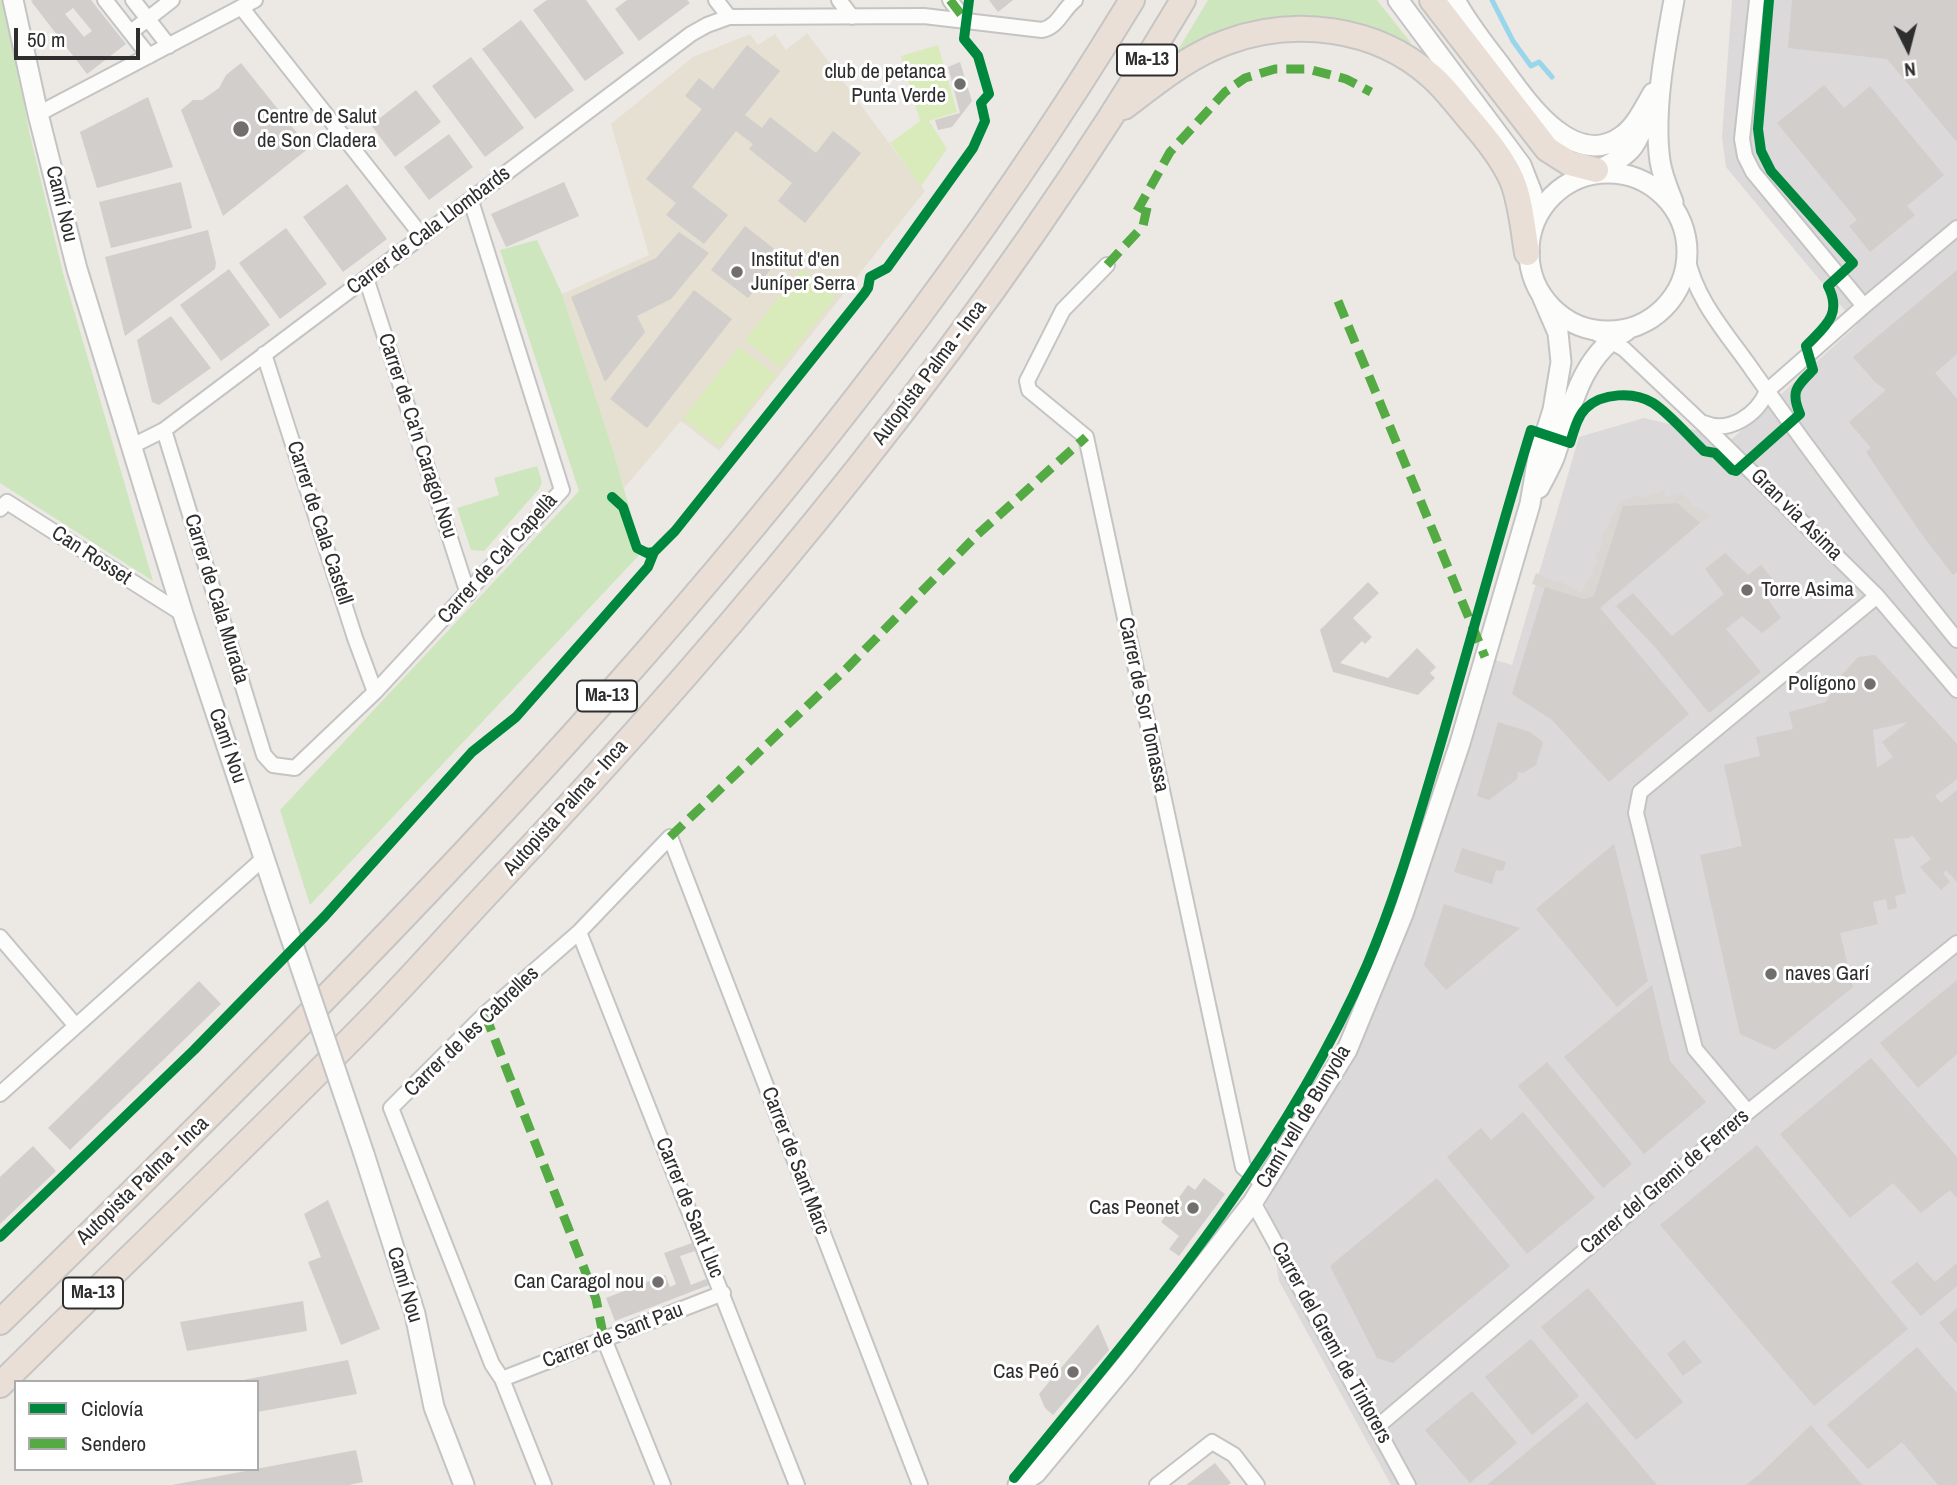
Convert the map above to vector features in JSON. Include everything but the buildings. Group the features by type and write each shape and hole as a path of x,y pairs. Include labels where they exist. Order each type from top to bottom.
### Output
{"highway":[{"name":"Autopista Palma - Inca","path":"0,1322 337,988 583,724 719,569 823,441 972,244 1064,109 1132,0"},
{"name":"Autopista Palma - Inca","path":"0,1385 362,1028 557,820 828,507 1038,226 1110,118 1183,0"},
{"path":"1432,0 1547,149 1569,163 1595,174"},
{"path":"1444,0 1460,37"},
{"path":"1110,118 1189,60 1240,37 1279,29 1305,29 1331,30 1365,38 1396,52 1430,75 1474,125 1506,167 1514,184 1530,241"}],"main road":[{"name":"Camí Nou","path":"13,0 77,269 130,447 183,614 364,1154 415,1314 434,1407 464,1485"},
{"path":"1398,0 1521,165 1532,193 1532,274 1558,333 1562,362 1538,457 1530,504"},
{"path":"1455,0 1475,32 1528,103 1567,138 1591,145 1614,141 1636,121 1653,93"},
{"path":"1530,241 1547,200 1557,190 1595,174 1623,158 1636,144 1664,55 1674,0"},
{"path":"1530,504 1553,461 1581,381 1595,359 1611,341 1657,315 1682,283 1687,256 1685,233 1661,164 1658,138 1664,55"},
{"path":"1595,174 1621,174 1648,184 1666,197 1676,210"},
{"path":"1542,296 1566,320 1588,329 1608,332 1633,328"},
{"name":"Camí vell de Bunyola","path":"1018,1485 1035,1479 1253,1202 1347,1050 1403,914 1460,743 1530,504"}],"street":[{"path":"105,0 149,56"},
{"path":"133,0 169,46"},
{"path":"131,32 172,0"},
{"path":"716,0 729,18 924,16 1042,30 1053,26 1075,0"},
{"path":"839,0 852,17"},
{"path":"950,0 966,21"},
{"path":"1059,18 1060,0"},
{"path":"1757,0 1743,127 1745,156 1753,172 1864,306"},
{"path":"38,114 169,46 239,5 422,236"},
{"name":"Carrer de Cala Llombards","path":"130,447 164,430 691,34 729,18"},
{"name":"Carrer de Cal Capellà","path":"273,765 295,768 375,692 562,490 471,201"},
{"path":"1702,423 1721,428 1736,424 1759,405 1767,391 1957,228"},
{"name":"Gran via Asima","path":"1687,256 1692,277 1709,309 1897,567 1957,640"},
{"name":"Carrer de Sor Tomassa","path":"1107,265 1063,310 1027,381 1029,390 1086,438 1242,1167 1265,1185"},
{"name":"Carrer de Ca'n Caragol Nou","path":"366,278 468,594"},
{"name":"Gran via Asima","path":"1588,329 1624,349 1702,423 1877,596 1957,690"},
{"name":"Carrer de Cala Castell","path":"264,354 375,692"},
{"name":"Carrer de Cala Murada","path":"164,430 264,755 273,765"},
{"name":"Can Rosset","path":"0,509 7,502 183,614"},
{"path":"1748,1112 1695,1049 1636,813 1640,792 1877,596"},
{"name":"Carrer de les Cabrelles","path":"502,1379 492,1364 391,1108 485,1014 579,932 670,837"},
{"name":"Carrer de Sant Marc","path":"670,837 920,1485"},
{"path":"0,1094 264,858"},
{"name":"Carrer de Sant Lluc","path":"579,932 797,1485"},
{"path":"0,937 76,1026"},
{"name":"Carrer del Gremi de Ferrers","path":"1377,1427 1748,1112 1957,943"},
{"name":"Carrer del Gremi de Tintorers","path":"1253,1202 1408,1485"},
{"name":"Carrer de Sant Pau","path":"502,1379 723,1293"},
{"path":"604,1339 663,1485"},
{"path":"502,1379 544,1485"},
{"path":"1157,1485 1212,1442 1234,1455 1257,1485"}],"shaded area":[{"path":"1732,0 1957,0 1957,1485 1391,1485 1279,1281 1265,1199 1347,1050 1485,657 1512,665 1579,437 1644,418 1732,439 1857,325 1726,167 1722,137"},
{"name":"Institut d'en Juníper Serra","path":"807,33 925,191 719,451 681,421 624,488 562,294 649,255 611,124 693,57 750,34 758,45 775,34 786,50"},
{"path":"1664,491 1666,497 1680,493 1691,501 1689,503 1710,515 1700,523 1677,503 1624,506 1594,596 1584,599 1532,584 1536,573 1555,582 1557,580 1581,593 1594,572 1592,570 1598,560 1595,558 1603,543 1600,542 1620,501"}],"green space":[{"path":"0,0 5,0 29,131 63,273 153,581 0,483"},
{"path":"1208,0 1377,0 1411,43 1407,46 1348,23 1183,53 1178,50"},
{"path":"938,45 957,112 929,121 947,149 921,186 890,143 920,121 901,56"},
{"path":"537,240 562,294 614,454 642,552 310,905 280,810 579,491 500,250"},
{"path":"801,269 836,297 780,368 745,340"},
{"path":"739,347 776,375 719,446 683,418"},
{"path":"537,466 542,482 539,489 484,551 471,550 457,508 499,495 494,478"}],"waterway":[{"path":"1492,0 1513,41 1531,66 1539,62 1552,77"}],"marked path":[{"path":"950,0 966,21"},
{"path":"1137,211 1170,152 1225,92 1245,78 1275,69 1308,69 1346,79 1371,92"},
{"path":"1107,265 1143,226 1149,199"},
{"path":"1338,301 1485,657"},
{"path":"670,837 848,667 977,535 1086,437"},
{"path":"485,1014 596,1299 604,1339"}],"cycle path":[{"path":"612,497 623,507 637,548 647,553 654,552 675,531 864,294 870,277 887,268 973,148 985,121 981,103 989,94 978,56 964,39 969,0"},
{"path":"1014,1478 1113,1357 1208,1233 1295,1103 1333,1035 1367,965 1405,861 1531,430 1570,443 1576,424 1586,408 1601,399 1628,395 1645,399 1659,407 1704,451 1715,453 1736,471 1800,414 1796,400 1797,389 1813,370 1806,346 1825,326 1832,313 1832,296 1828,286 1853,263 1771,171 1761,151 1758,129 1769,0"},
{"path":"0,1237 194,1050 325,916 472,752 516,717 648,567 654,552"}],"place":[{"name":"club de petanca Punta Verde","path":"960,84"},
{"name":"Centre de Salut de Son Cladera","path":"241,129"},
{"name":"Institut d'en Juníper Serra","path":"737,272"},
{"name":"Torre Asima","path":"1747,590"},
{"name":"Polígono","path":"1870,684"},
{"name":"naves Garí","path":"1771,974"},
{"name":"Cas Peonet","path":"1193,1208"},
{"name":"Can Caragol nou","path":"658,1282"},
{"name":"Cas Peó","path":"1073,1372"}]}
